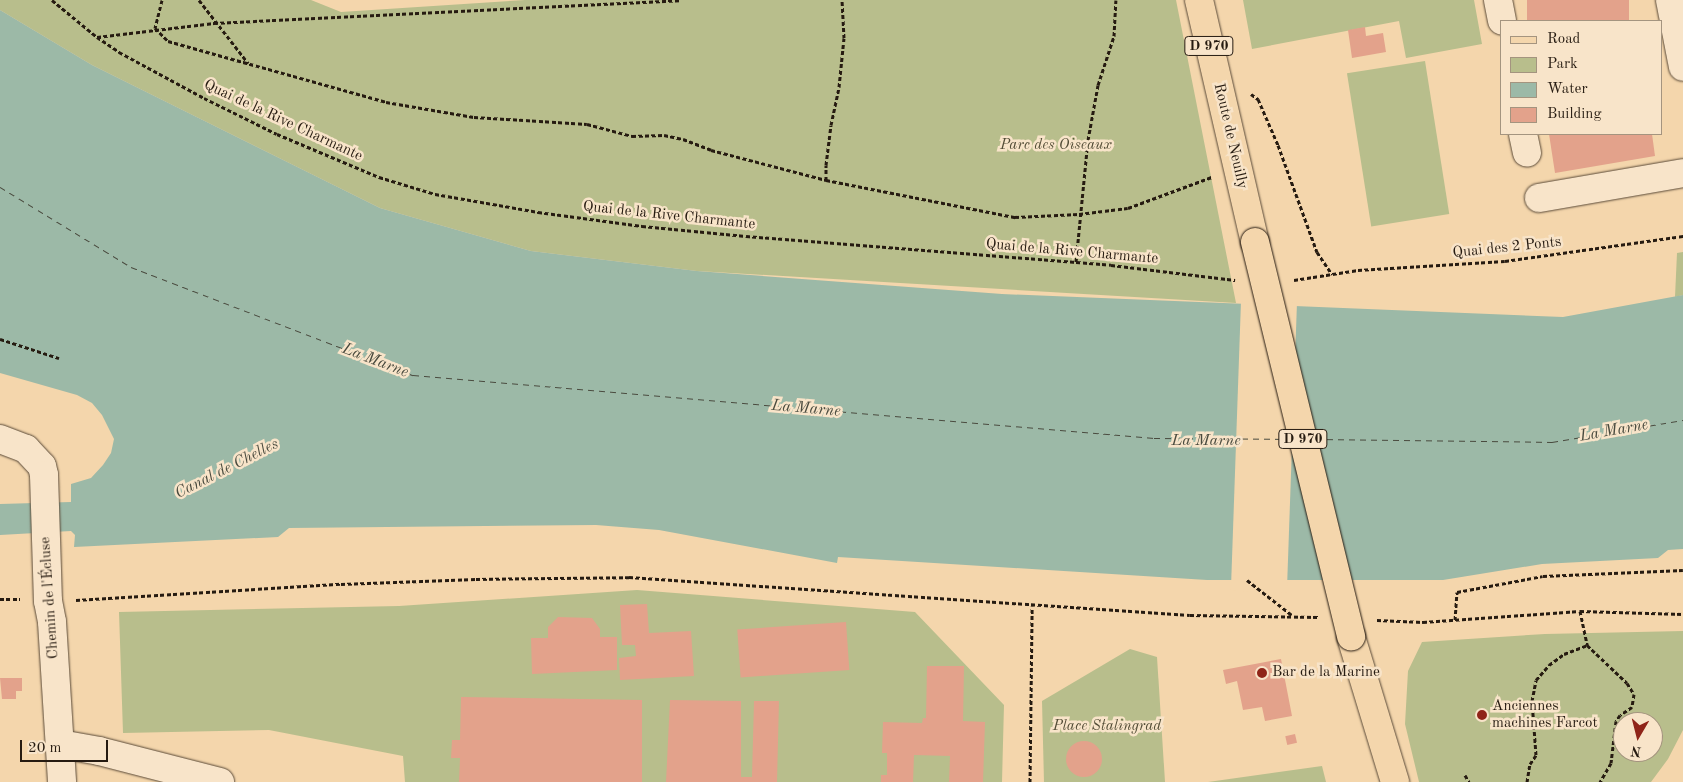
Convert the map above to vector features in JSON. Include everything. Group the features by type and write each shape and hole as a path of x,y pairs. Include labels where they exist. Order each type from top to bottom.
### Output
{"main road":[{"name":"Route de Neuilly","path":"1198,0 1255,242 1361,628"},
{"name":"D 970","path":"1361,628 1384,782"},
{"name":"D 970","path":"1374,714 1395,782"}],"street":[{"path":"1498,0 1502,20"},
{"path":"1670,0 1683,69"},
{"path":"1539,198 1683,173"},
{"name":"Chemin de l'Écluse","path":"0,439 26,449 42,466 45,485 48,600 52,622 62,782"},
{"path":"60,744 220,782"}],"path":[{"name":"Quai de la Rive Charmante","path":"52,0 97,37 119,52 204,98 277,134 379,177 435,194 538,212 642,226 1076,262 1244,281"},
{"path":"155,28 162,0"},
{"path":"199,0 214,23 248,63"},
{"path":"97,37 155,28 214,23 680,0"},
{"path":"826,180 826,164 839,87 844,38 842,0"},
{"path":"1076,262 1079,214 1088,140 1098,85 1114,36 1116,0"},
{"path":"155,28 168,41 386,102 432,111 474,116 587,124 632,136 664,135 683,139 711,150 826,180 1014,217 1079,214 1128,208 1204,180"},
{"path":"1220,92 1246,90 1258,99 1278,145 1317,252 1332,274 1292,280"},
{"name":"Quai des 2 Ponts","path":"1332,274 1358,270 1505,262 1683,236"},
{"path":"0,339 58,358"},
{"path":"1455,620 1457,592 1543,576 1683,570"},
{"path":"48,600 476,579 629,577 738,583 1032,606 1190,615 1320,617"},
{"path":"1247,580 1293,616"},
{"path":"1030,782 1032,606"},
{"path":"1361,628 1580,611 1683,614"},
{"path":"1580,611 1587,646 1627,683 1634,694 1632,707 1620,715 1616,721 1611,763 1600,782"},
{"path":"1528,782 1530,764 1536,755 1532,700 1536,680 1549,665 1564,654 1587,646"},
{"path":"1465,776 1468,782"}],"green space":[{"name":"Parc des Oiseaux","path":"0,0 311,0 341,12 525,0 1176,0 1236,303 697,271 531,251 380,208 92,65 0,10"},
{"path":"1243,0 1474,0 1482,44 1406,58 1399,21 1252,49"},
{"path":"1425,61 1449,214 1371,226 1347,73"},
{"path":"1683,252 1683,295 1675,297 1677,253"},
{"path":"637,590 915,612 1004,705 1002,782 405,782 403,756 269,730 123,733 119,612 399,606"},
{"path":"1683,631 1683,730 1668,759 1651,782 1419,782 1405,724 1408,671 1422,642 1545,634"},
{"name":"Place Stalingrad","path":"1130,649 1157,657 1165,782 1044,782 1042,701"},
{"path":"1322,766 1326,782 1208,782"}],"water":[{"name":"La Marne","path":"0,10 92,65 380,208 531,251 697,271 1002,294 1563,317 1683,295 1683,549 1668,550 1658,558 1542,564 1443,580 1207,580 838,557 837,563 659,530 596,525 289,528 278,537 74,547 75,535 71,531 0,535 0,504 71,502 71,484 91,478 111,453 114,439 102,415 92,403 77,395 0,373"}],"pier":[{"path":"1241,301 1297,303 1287,593 1231,591"}],"building":[{"path":"1527,0 1629,0 1629,20 1527,20"},
{"path":"1365,27 1366,36 1383,33 1386,52 1352,58 1348,30"},
{"path":"1549,135 1652,135 1655,156 1555,173"},
{"path":"647,604 649,633 691,631 694,676 620,680 619,658 636,656 635,645 622,645 620,605"},
{"path":"558,617 592,618 600,629 600,637 617,637 617,670 532,674 531,638 548,638 548,627"},
{"path":"846,622 849,670 741,677 737,630"},
{"path":"1281,659 1292,716 1265,721 1262,707 1243,710 1237,681 1226,684 1223,670"},
{"path":"927,666 964,666 963,721 985,722 983,782 949,782 950,756 914,755 913,782 881,782 881,775 887,775 887,753 882,753 883,722 922,723 923,718 926,718"},
{"path":"0,678 22,678 22,691 16,691 16,699 2,699"},
{"path":"461,697 642,700 642,782 459,782 460,758 451,758 452,740 460,740"},
{"path":"670,700 741,701 741,777 752,777 754,701 779,701 777,782 666,782"},
{"path":"1295,734 1297,743 1287,745 1285,736"},
{"path":"1084,741 1091,742 1097,746 1101,752 1101,766 1097,772 1091,776 1084,777 1077,776 1071,772 1067,766 1066,759 1067,752 1071,746 1077,742"}],"ferry route":[{"path":"0,187 131,267 413,375 1154,438 1289,439"},
{"path":"1316,439 1552,442 1683,420"}],"place":[{"name":"Bar de la Marine","path":"1262,673"},
{"name":"Anciennes machines Farcot","path":"1482,715"}],"water label":[{"name":"Canal de Chelles","path":"227,469"}]}
